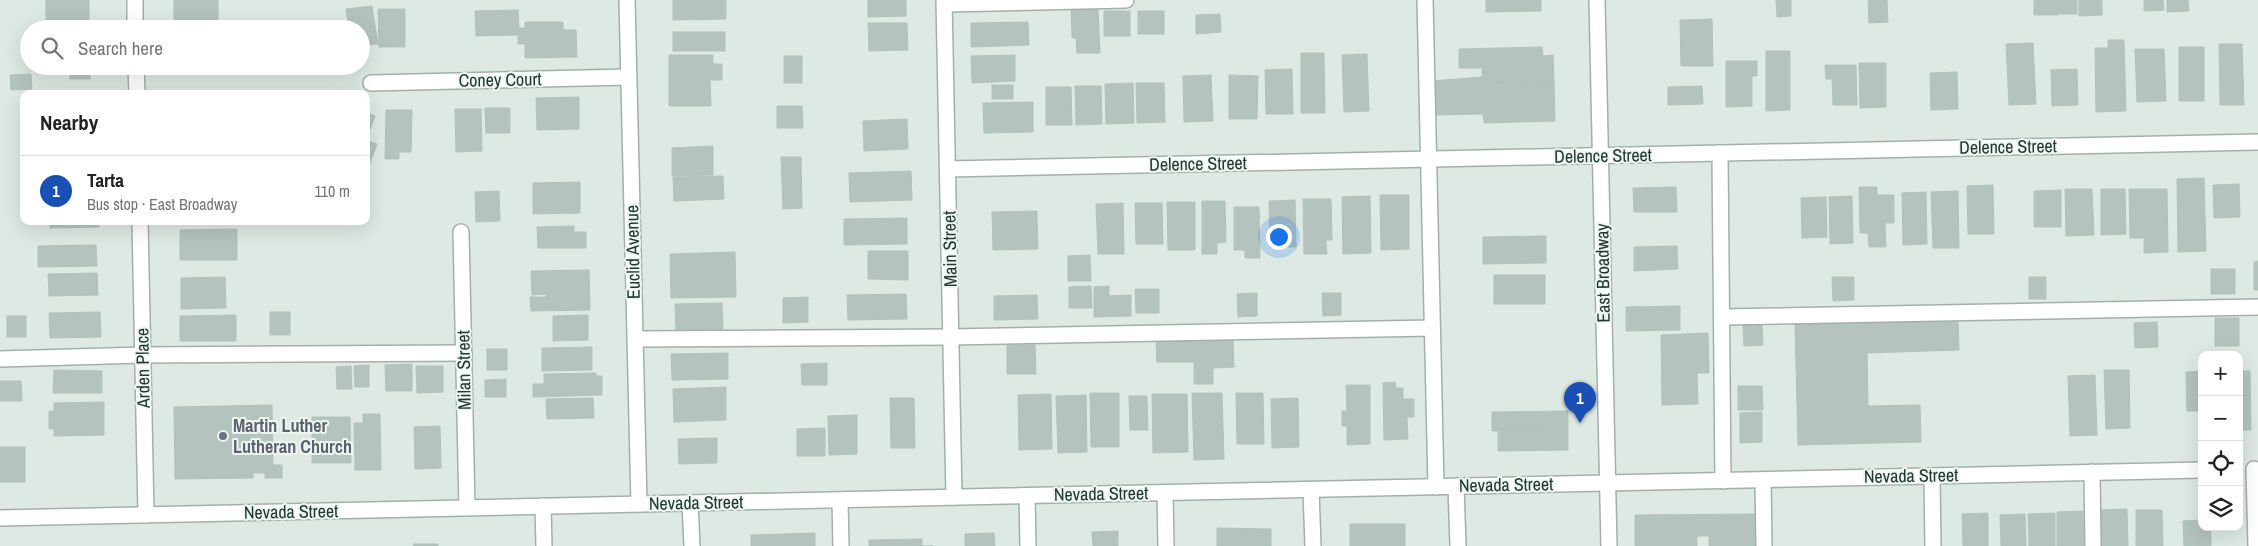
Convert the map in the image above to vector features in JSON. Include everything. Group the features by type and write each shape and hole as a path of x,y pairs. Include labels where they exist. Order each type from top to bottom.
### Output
{"street":[{"path":"135,0 136,20"},
{"name":"Euclid Avenue","path":"626,0 639,504"},
{"path":"944,2 1126,0"},
{"path":"1425,0 1436,487"},
{"name":"East Broadway","path":"1597,0 1609,546"},
{"name":"Main Street","path":"944,2 949,169 954,498"},
{"path":"136,75 137,90"},
{"name":"Coney Court","path":"371,83 628,77"},
{"name":"Delence Street","path":"949,169 2258,142"},
{"path":"1720,153 1724,481"},
{"name":"Arden Place","path":"140,225 146,515"},
{"name":"Milan Street","path":"461,232 467,508"},
{"path":"1722,317 2258,308"},
{"path":"635,339 951,337 1432,328"},
{"path":"0,359 143,355 464,353"},
{"path":"2250,469 2256,546"},
{"name":"Nevada Street","path":"0,518 2198,470"},
{"path":"2092,472 2093,546"},
{"path":"1932,476 1933,546"},
{"path":"1763,480 1764,546"},
{"path":"1456,486 1458,546"},
{"path":"1311,490 1313,546"},
{"path":"1165,493 1166,546"},
{"path":"1026,496 1028,546"},
{"path":"840,500 841,546"},
{"path":"690,503 692,546"},
{"path":"543,506 544,546"}],"building":[{"path":"46,0 89,0 89,20 46,20"},
{"path":"174,0 218,0 218,20 174,20"},
{"path":"673,0 726,0 726,19 673,20"},
{"path":"868,0 906,0 906,16 868,17"},
{"path":"1486,0 1541,0 1541,11 1486,12"},
{"path":"1776,0 1791,0 1791,16 1777,17"},
{"path":"1868,0 1887,0 1888,22 1869,23"},
{"path":"2034,0 2057,0 2058,15 2034,15"},
{"path":"2058,0 2077,0 2077,14 2058,14"},
{"path":"2079,0 2102,0 2102,15 2079,16"},
{"path":"2144,0 2163,0 2164,10 2144,11"},
{"path":"2167,0 2188,0 2189,11 2167,12"},
{"path":"372,6 378,44 370,45 370,20 348,20 346,9"},
{"path":"1071,8 1098,8 1100,53 1077,53 1076,38 1072,38"},
{"path":"378,9 405,9 405,47 379,47"},
{"path":"518,10 519,28 525,28 525,22 563,22 563,30 576,30 577,57 525,58 525,44 518,44 518,35 476,36 475,11"},
{"path":"1104,11 1130,11 1130,36 1104,36"},
{"path":"1138,11 1164,11 1164,34 1138,34"},
{"path":"1220,14 1221,32 1196,34 1196,15"},
{"path":"1712,19 1713,66 1681,66 1680,20"},
{"path":"1028,22 1029,45 971,47 971,23"},
{"path":"868,23 907,23 908,50 869,51"},
{"path":"673,32 725,32 725,51 673,51"},
{"path":"2108,40 2124,40 2126,111 2096,112 2095,48 2108,48"},
{"path":"2033,43 2036,104 2009,105 2006,44"},
{"path":"2219,44 2242,44 2244,105 2220,105"},
{"path":"1542,47 1543,56 1553,55 1554,81 1482,83 1482,68 1459,68 1459,49"},
{"path":"2179,47 2204,47 2204,101 2179,101"},
{"path":"2135,49 2164,49 2166,101 2137,102"},
{"path":"1766,51 1790,51 1790,110 1766,111"},
{"path":"1301,53 1324,53 1325,113 1301,113"},
{"path":"1367,54 1369,111 1344,112 1342,55"},
{"path":"669,55 713,55 713,64 722,64 722,80 669,80"},
{"path":"1015,55 1015,81 972,83 971,56"},
{"path":"784,56 802,56 802,83 784,83"},
{"path":"1726,61 1757,61 1757,76 1752,76 1752,106 1726,107"},
{"path":"1859,63 1886,63 1886,107 1860,108"},
{"path":"1825,65 1856,65 1857,105 1833,105 1832,79 1826,79"},
{"path":"1292,69 1293,114 1266,114 1265,70"},
{"path":"2077,69 2078,105 2052,106 2051,70"},
{"path":"1957,72 1958,109 1931,110 1930,73"},
{"path":"10,75 31,75 32,89 11,90"},
{"path":"70,75 90,75 90,79 70,79"},
{"path":"1211,75 1213,121 1184,122 1183,76"},
{"path":"1229,75 1258,76 1257,119 1229,119"},
{"path":"1482,77 1482,83 1554,81 1555,121 1484,123 1483,114 1432,115 1431,81"},
{"path":"669,80 710,80 711,106 669,106"},
{"path":"1133,83 1134,123 1106,124 1105,84"},
{"path":"1136,83 1164,83 1165,122 1137,123"},
{"path":"992,85 1013,85 1013,99 992,99"},
{"path":"1075,86 1101,86 1102,124 1076,125"},
{"path":"1702,86 1703,104 1668,105 1668,87"},
{"path":"1046,87 1071,87 1072,125 1046,125"},
{"path":"579,97 579,129 537,130 536,98"},
{"path":"1033,102 1033,132 984,133 983,103"},
{"path":"777,106 802,106 803,128 777,128"},
{"path":"485,108 510,108 510,133 486,133"},
{"path":"455,109 481,109 482,151 456,152"},
{"path":"386,110 412,110 411,152 399,152 399,159 385,159"},
{"path":"370,114 375,116 370,129"},
{"path":"907,119 908,149 864,151 863,121"},
{"path":"370,141 377,144 370,163"},
{"path":"713,146 713,175 672,176 672,148"},
{"path":"781,157 801,157 802,208 783,209"},
{"path":"911,171 912,200 850,202 849,173"},
{"path":"723,176 724,199 674,201 673,177"},
{"path":"2204,178 2206,251 2178,252 2177,179"},
{"path":"580,182 580,213 533,214 533,183"},
{"path":"2239,184 2240,217 2214,218 2213,185"},
{"path":"1993,185 1994,234 1968,234 1967,186"},
{"path":"1676,187 1677,212 1634,212 1633,188"},
{"path":"1859,187 1877,187 1877,195 1894,195 1894,223 1885,223 1886,247 1869,247 1868,233 1860,233"},
{"path":"2065,189 2092,189 2094,235 2066,236"},
{"path":"2101,189 2125,189 2126,234 2101,235"},
{"path":"2129,189 2167,189 2168,252 2144,253 2144,238 2130,238"},
{"path":"2061,190 2061,227 2034,227 2034,191"},
{"path":"499,191 500,221 476,222 475,192"},
{"path":"1958,191 1959,248 1933,248 1931,192"},
{"path":"1926,192 1927,244 1903,245 1902,193"},
{"path":"1380,195 1409,195 1409,249 1381,250"},
{"path":"1370,196 1371,253 1343,254 1342,197"},
{"path":"1852,196 1853,243 1830,244 1829,197"},
{"path":"1826,197 1827,237 1802,238 1801,198"},
{"path":"1303,199 1331,199 1332,240 1326,240 1327,254 1304,254"},
{"path":"1295,200 1296,247 1270,247 1269,201"},
{"path":"1202,201 1225,201 1226,242 1217,243 1217,254 1202,254"},
{"path":"1167,202 1195,202 1195,250 1168,250"},
{"path":"1123,203 1124,254 1098,254 1096,204"},
{"path":"1135,203 1162,203 1163,244 1136,244"},
{"path":"1234,207 1259,207 1260,258 1245,258 1245,250 1234,250"},
{"path":"1037,211 1038,249 993,250 992,212"},
{"path":"907,218 907,244 844,245 844,219"},
{"path":"50,225 99,225 99,227 50,228"},
{"path":"574,226 574,232 586,232 586,248 538,248 537,227"},
{"path":"237,229 237,260 180,260 180,230"},
{"path":"1546,236 1546,263 1483,264 1483,237"},
{"path":"96,245 97,266 38,267 38,246"},
{"path":"1677,246 1678,269 1634,271 1634,247"},
{"path":"868,251 908,251 908,280 868,279"},
{"path":"735,252 736,297 671,298 670,254"},
{"path":"1090,255 1091,281 1068,281 1068,256"},
{"path":"2258,261 2258,290 2254,290 2254,262"},
{"path":"2211,269 2235,269 2235,294 2211,294"},
{"path":"589,270 590,310 531,311 530,297 546,297 546,294 532,295 531,271"},
{"path":"97,273 98,295 49,296 48,274"},
{"path":"1494,275 1545,275 1545,304 1494,304"},
{"path":"225,277 226,308 181,309 181,278"},
{"path":"1832,277 1854,277 1854,300 1833,301"},
{"path":"2029,277 2046,277 2046,299 2029,299"},
{"path":"1091,286 1092,308 1069,308 1069,287"},
{"path":"1109,286 1109,296 1131,295 1131,316 1094,317 1094,287"},
{"path":"1135,289 1159,289 1159,313 1136,313"},
{"path":"1257,293 1257,316 1238,317 1237,294"},
{"path":"1322,293 1341,293 1341,315 1323,316"},
{"path":"906,294 907,319 848,320 847,295"},
{"path":"1037,295 1038,319 994,320 994,296"},
{"path":"808,297 808,322 783,323 783,298"},
{"path":"722,303 723,329 676,330 675,304"},
{"path":"1680,306 1680,330 1626,331 1626,307"},
{"path":"100,312 101,337 50,338 49,313"},
{"path":"270,312 290,312 290,335 270,335"},
{"path":"236,315 236,341 180,341 180,316"},
{"path":"588,315 588,340 553,341 553,316"},
{"path":"7,316 26,316 26,337 7,337"},
{"path":"1958,318 1959,350 1867,353 1868,406 1920,405 1921,442 1798,445 1795,323"},
{"path":"2215,318 2239,318 2239,346 2215,346"},
{"path":"2157,322 2158,347 2135,348 2134,323"},
{"path":"1762,325 1763,345 1744,346 1743,326"},
{"path":"1708,333 1709,373 1697,373 1698,404 1662,405 1661,335"},
{"path":"1233,340 1234,367 1213,368 1213,384 1194,384 1194,362 1157,362 1156,341"},
{"path":"1007,345 1035,345 1036,374 1007,374"},
{"path":"592,347 592,370 542,371 542,348"},
{"path":"487,349 507,349 507,370 487,370"},
{"path":"728,353 728,379 672,380 671,354"},
{"path":"827,363 827,385 802,385 801,364"},
{"path":"412,364 412,391 386,391 385,365"},
{"path":"369,365 369,387 355,387 354,366"},
{"path":"351,366 352,389 337,389 336,367"},
{"path":"416,366 443,366 443,392 417,393"},
{"path":"54,370 102,371 102,393 53,393"},
{"path":"2104,370 2129,370 2130,428 2106,429"},
{"path":"2198,371 2198,411 2187,411 2186,372"},
{"path":"2243,371 2250,371 2251,430 2243,430"},
{"path":"596,373 596,376 602,376 602,395 533,397 533,384 544,384 544,374"},
{"path":"2095,375 2097,435 2070,436 2068,376"},
{"path":"506,379 506,397 485,397 485,380"},
{"path":"0,381 21,381 22,401 0,401"},
{"path":"1395,382 1396,388 1403,388 1403,399 1414,399 1414,417 1407,417 1408,439 1384,440 1383,383"},
{"path":"1346,385 1370,385 1370,444 1347,445 1347,426 1342,426 1342,411 1347,411"},
{"path":"1738,386 1762,386 1763,410 1738,410"},
{"path":"726,387 726,420 674,422 673,389"},
{"path":"1090,393 1119,393 1119,447 1091,447"},
{"path":"1192,393 1222,393 1224,459 1194,460"},
{"path":"1236,393 1263,393 1264,444 1237,444"},
{"path":"1051,394 1052,449 1019,450 1018,395"},
{"path":"1152,394 1187,394 1188,452 1153,453"},
{"path":"1086,395 1087,452 1058,453 1056,396"},
{"path":"1129,396 1147,396 1148,430 1130,430"},
{"path":"593,398 594,418 547,419 546,399"},
{"path":"890,398 914,398 915,448 891,448"},
{"path":"1298,398 1299,447 1272,448 1271,399"},
{"path":"104,402 104,435 54,436 54,429 49,429 49,411 54,411 54,403"},
{"name":"Martin Luther Lutheran Church","path":"272,405 273,465 282,465 282,478 265,478 265,473 253,473 253,478 175,479 174,407"},
{"path":"1568,411 1568,430 1492,431 1492,412"},
{"path":"1762,412 1762,442 1740,443 1740,413"},
{"path":"363,414 380,414 381,470 355,470 354,423 363,423"},
{"path":"857,415 857,454 829,455 828,416"},
{"path":"312,417 350,417 351,463 312,463"},
{"path":"440,426 441,468 415,469 414,427"},
{"path":"825,428 825,456 797,456 797,429"},
{"path":"1568,430 1568,450 1498,451 1498,431"},
{"path":"717,438 717,463 679,464 678,439"},
{"path":"0,447 25,447 25,482 0,482"},
{"path":"2127,509 2128,546 2100,546 2100,510"},
{"path":"2136,510 2162,510 2163,546 2136,546"},
{"path":"2083,511 2084,546 2057,546 2057,512"},
{"path":"1988,513 1988,546 1963,546 1962,514"},
{"path":"2055,513 2055,546 2029,546 2028,514"},
{"path":"1757,514 1757,546 1709,546 1709,536 1697,536 1697,546 1635,546 1635,515"},
{"path":"2025,514 2026,546 2001,546 2000,515"},
{"path":"2198,520 2198,531 2211,531 2211,546 2184,546 2183,521"},
{"path":"1350,524 1405,524 1405,546 1350,546"},
{"path":"1217,528 1271,529 1271,546 1217,546"},
{"path":"1118,531 1118,546 1093,546 1092,532"},
{"path":"815,533 815,546 751,546 751,535"},
{"path":"994,533 995,546 965,546 965,534"},
{"path":"922,539 922,546 869,546 869,540"},
{"path":"413,544 438,544 438,546 414,546"}],"place":[{"name":"Tarta","path":"1580,423"},
{"name":"Martin Luther Lutheran Church","path":"223,436"}]}
